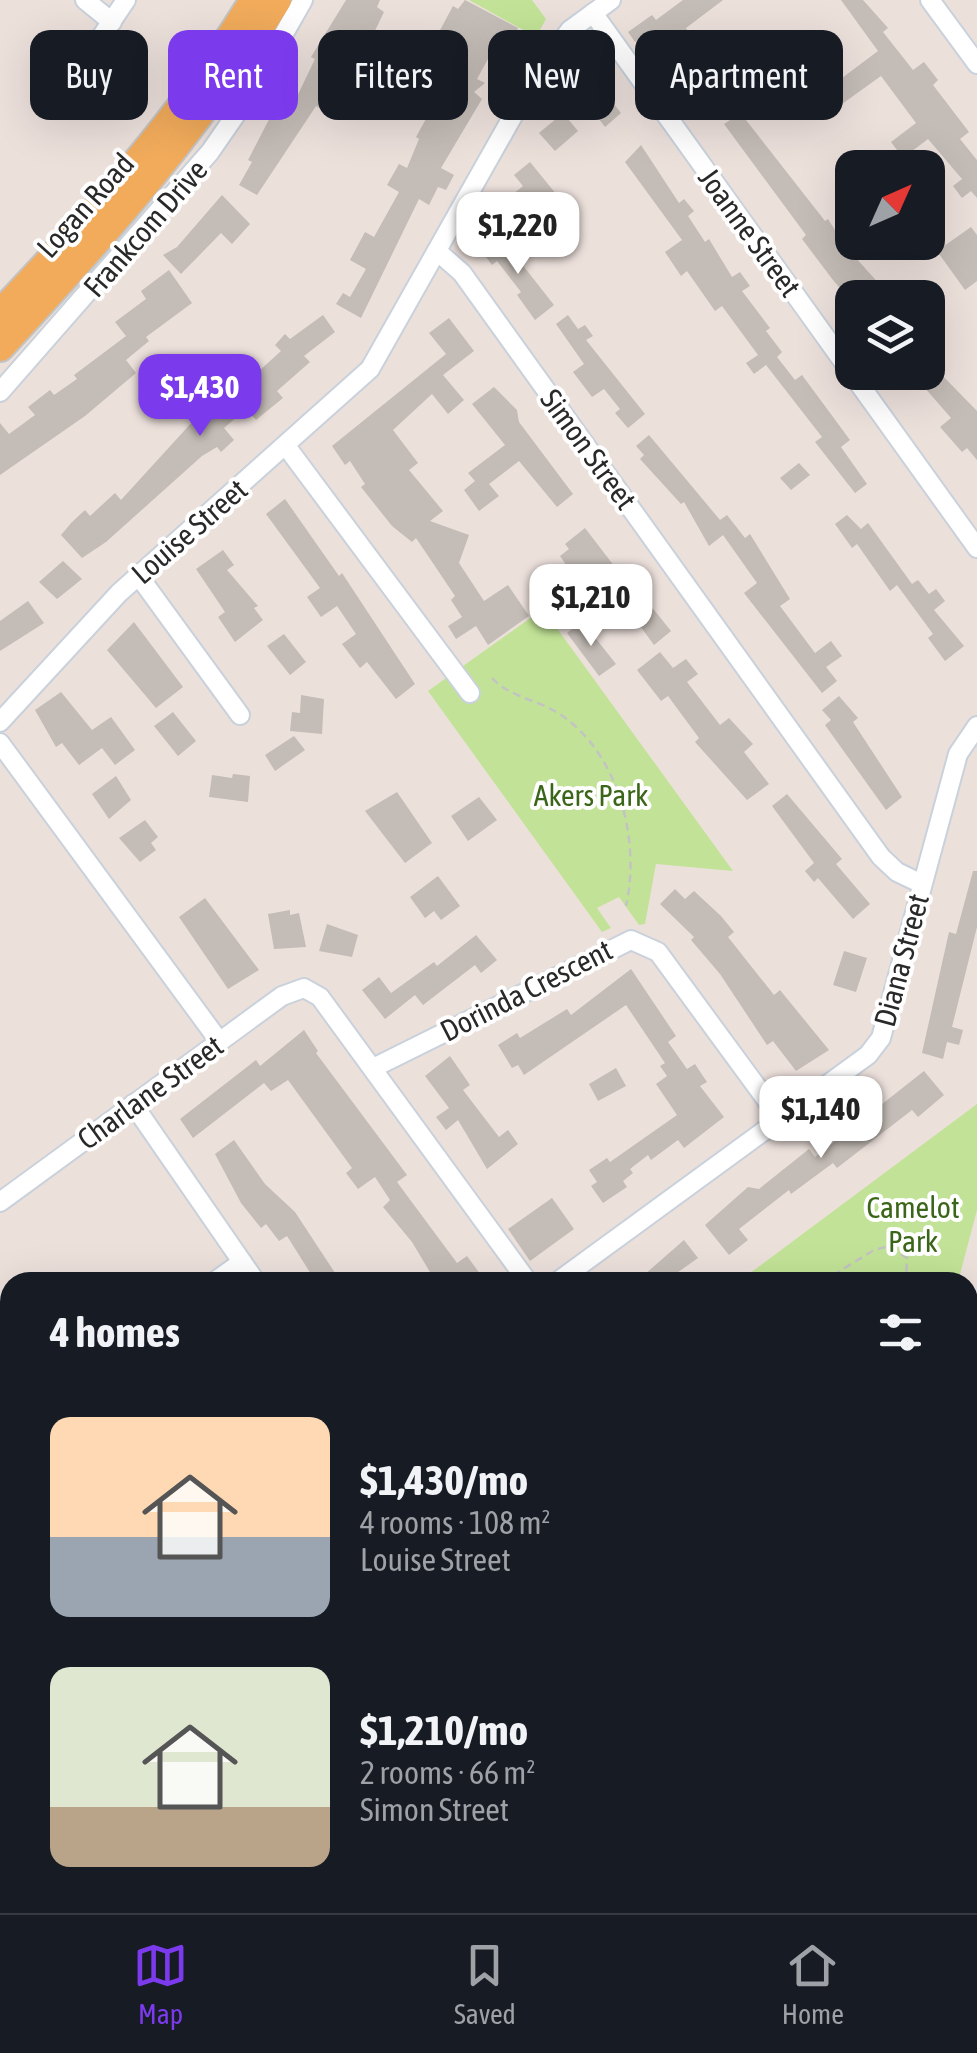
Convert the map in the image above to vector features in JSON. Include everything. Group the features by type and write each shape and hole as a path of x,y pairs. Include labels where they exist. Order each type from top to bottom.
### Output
{"main road":[{"name":"Logan Road","path":"0,314 125,181 201,83 254,0"},
{"name":"Logan Road","path":"0,346 162,168 210,105 278,0"}],"street":[{"path":"85,0 112,22"},
{"path":"105,30 126,0"},
{"name":"Frankcom Drive","path":"0,392 210,152 248,97 303,0"},
{"name":"Louise Street","path":"0,722 138,575 370,369 552,50 611,0"},
{"path":"930,0 977,64"},
{"name":"Joanne Street","path":"593,13 977,548"},
{"name":"Simon Street","path":"436,251 462,273 881,857 897,872 922,884"},
{"path":"286,446 470,694"},
{"path":"138,575 240,715"},
{"name":"Diana Street","path":"570,1272 868,1055 880,1038 958,754 977,726"},
{"path":"0,743 219,1040"},
{"name":"Dorinda Crescent","path":"373,1068 632,940 658,952 779,1117"},
{"name":"Charlane Street","path":"0,1202 219,1040 282,996 304,988 320,997 373,1068"},
{"path":"373,1068 521,1272"},
{"path":"133,1104 249,1272"},
{"path":"228,1272 242,1262"}],"path":[{"path":"492,678 504,692 541,702 562,715 595,746 622,806 630,862 626,906"},
{"path":"838,1272 874,1250 889,1246 908,1258 907,1272"}],"green space":[{"path":"469,0 532,0 546,19 540,30 523,30"},
{"name":"Akers Park","path":"543,609 733,871 656,864 645,924 639,925 619,897 597,908 611,928 602,932 428,691"},
{"name":"Camelot Park","path":"977,1104 977,1210 961,1272 751,1272"}],"building":[{"path":"346,0 380,0 377,7 384,12 375,30 328,30"},
{"path":"465,0 518,28 488,30 488,59 477,79 485,83 474,92 482,99 441,168 454,175 446,190 438,187 429,205 419,199 361,318 336,304 343,293 350,297 366,269 350,260 365,232 374,237 399,192 387,185 399,164 407,168 425,120 468,120 468,30 440,30 453,6 458,9"},
{"path":"683,0 723,0 687,30 635,30 635,42 628,32 652,15 656,20"},
{"path":"841,0 863,0 888,28 883,32 913,70 924,62 938,80 933,85 969,132 960,139 977,160 977,198 971,191 962,198 953,186 962,179 945,159 945,150 937,150 928,139 914,150 897,150 891,142 916,123 881,76 843,103 843,77 878,51"},
{"path":"318,46 318,107 257,195 239,185 252,162 248,160 269,120 298,120 298,94 315,59 311,57"},
{"path":"555,120 569,120 578,131 555,151 539,133"},
{"path":"746,120 825,221 828,219 835,230 835,260 858,260 876,280 835,282 802,239 806,235 724,124"},
{"path":"641,145 679,203 684,199 694,211 688,216 705,242 709,239 732,277 740,272 750,286 742,291 770,328 766,331 782,352 777,357 795,380 802,375 850,440 841,447 867,484 855,493 815,442 822,437 766,365 754,374 746,363 758,355 722,306 715,311 687,271 681,276 665,252 682,240 625,162"},
{"path":"530,162 565,205 549,217 539,204 523,217 508,198 523,186 514,175"},
{"path":"222,195 250,224 232,244 221,233 181,274 163,255 177,247"},
{"path":"971,227 977,235 977,281 965,290 943,260 945,245"},
{"path":"499,235 554,305 535,320 517,295 521,292 497,261 492,265 480,249"},
{"path":"169,270 192,303 146,337 149,341 126,360 136,373 85,416 0,475 0,423 9,434 35,415 28,407 50,390 54,395 77,379 74,375 126,336 115,322 146,299 141,291"},
{"path":"323,315 335,332 304,356 310,362 277,391 283,398 256,420 246,409 224,428 234,440 221,452 217,447 202,456 106,542 82,558 61,535 72,522 85,510 90,516 115,493 121,500 194,420 191,417 204,406 208,412 225,397 228,400 247,381 243,376 255,366 259,371 281,351 275,345 285,334 290,339"},
{"path":"568,315 578,329 585,325 593,336 586,340 645,414 628,428 615,413 620,409 604,389 592,397 573,372 584,364 556,324"},
{"path":"449,318 474,351 443,375 464,400 448,414 432,394 393,430 418,463 409,470 443,511 430,521 469,535 459,563 484,601 508,585 529,616 488,645 476,626 456,639 448,626 462,617 451,600 455,596 416,538 412,542 392,526 361,487 365,484 350,461 345,465 332,446 446,354 429,333"},
{"path":"945,378 977,411 977,460 967,448 962,452 940,427 951,418 927,390 945,390"},
{"path":"494,387 517,410 519,422 573,494 557,507 519,461 489,484 499,496 479,511 464,490 475,481 468,473 505,445 472,404"},
{"path":"649,435 720,520 727,515 745,538 750,534 790,599 780,606 815,653 831,641 842,656 826,667 837,681 822,693 744,593 757,583 723,535 709,546 684,502 681,504 640,459 644,455 636,446"},
{"path":"799,463 810,475 791,490 780,478"},
{"path":"285,499 339,576 342,573 415,684 396,699 367,662 360,668 342,644 356,634 337,606 321,617 307,597 320,588 266,514"},
{"path":"847,515 861,529 868,523 912,584 918,580 929,594 936,589 945,601 934,610 964,646 945,661 928,638 933,634 897,585 890,591 857,544 852,548 835,524"},
{"path":"585,528 618,571 624,567 644,583 640,587 646,600 671,631 654,645 600,571 564,597 555,584 571,572 560,556 569,549 565,544"},
{"path":"223,550 234,565 227,570 258,606 254,608 263,620 235,642 218,617 225,612 196,569"},
{"path":"63,561 82,579 57,599 39,582"},
{"path":"28,601 44,623 0,651 0,621"},
{"path":"582,621 616,664 599,676 567,633"},
{"path":"134,622 183,687 156,708 107,650"},
{"path":"284,634 306,662 290,675 267,646"},
{"path":"660,652 673,668 686,659 698,674 687,682 720,725 729,718 753,744 744,752 769,784 747,800 695,742 699,738 668,696 661,701 637,670"},
{"path":"61,692 92,730 111,717 135,750 115,765 102,748 79,765 62,743 56,747 35,710"},
{"path":"301,695 324,699 322,734 290,731 292,712 300,713"},
{"path":"839,696 858,718 853,722 902,797 886,810 825,725 831,720 822,710"},
{"path":"173,712 196,741 178,756 154,726"},
{"path":"294,736 305,750 275,771 265,755"},
{"path":"233,774 250,776 248,802 209,797 212,775 232,778"},
{"path":"116,776 131,800 109,819 92,794"},
{"path":"397,792 432,843 405,863 365,811"},
{"path":"787,794 842,859 836,864 870,904 853,919 818,878 814,882 805,871 814,863 772,806"},
{"path":"479,797 497,820 468,841 451,816"},
{"path":"145,820 158,837 151,843 156,850 140,862 119,838"},
{"path":"973,871 977,871 977,927 952,1027 963,1030 959,1045 947,1042 943,1059 922,1053 949,932 956,934"},
{"path":"438,876 460,906 441,920 434,911 425,918 410,897"},
{"path":"675,889 685,899 694,891 721,916 734,932 728,937 774,995 780,990 829,1050 796,1071 773,1041 767,1045 720,974 691,940 694,937 660,904"},
{"path":"205,898 259,970 228,989 179,917"},
{"path":"290,910 290,915 299,913 306,947 274,949 268,914"},
{"path":"327,924 358,935 352,957 319,951"},
{"path":"476,935 497,960 481,973 475,965 423,1005 415,995 385,1019 362,990 379,977 391,993 434,962 437,966"},
{"path":"844,951 867,958 856,992 833,985"},
{"path":"631,969 676,1036 668,1042 687,1069 695,1064 707,1082 700,1086 724,1117 684,1148 678,1140 651,1160 648,1155 630,1169 633,1173 623,1181 627,1187 603,1203 591,1186 597,1182 589,1170 607,1158 610,1162 677,1115 656,1084 667,1076 660,1066 665,1063 626,1005 524,1075 518,1065 512,1068 498,1045 517,1033 520,1038 567,1009 571,1015"},
{"path":"304,1030 316,1053 407,1175 397,1182 457,1263 467,1256 479,1272 430,1272 383,1207 390,1200 375,1177 358,1189 346,1173 352,1168 288,1080 271,1091 264,1083 193,1138 180,1119 256,1060 260,1066"},
{"path":"450,1056 470,1085 463,1090 499,1137 508,1130 518,1144 487,1169 458,1120 446,1130 436,1117 449,1108 425,1076"},
{"path":"616,1068 626,1086 598,1101 589,1084"},
{"path":"924,1071 944,1095 918,1117 912,1110 837,1168 833,1163 791,1194 789,1190 739,1229 748,1240 729,1255 705,1225 748,1187 759,1189 809,1149 815,1157"},
{"path":"234,1140 265,1184 295,1212 334,1272 310,1272 287,1236 279,1241 266,1224 261,1228 241,1203 215,1154"},
{"path":"552,1198 574,1229 530,1261 508,1229"},
{"path":"684,1240 698,1258 678,1272 647,1272"}]}
